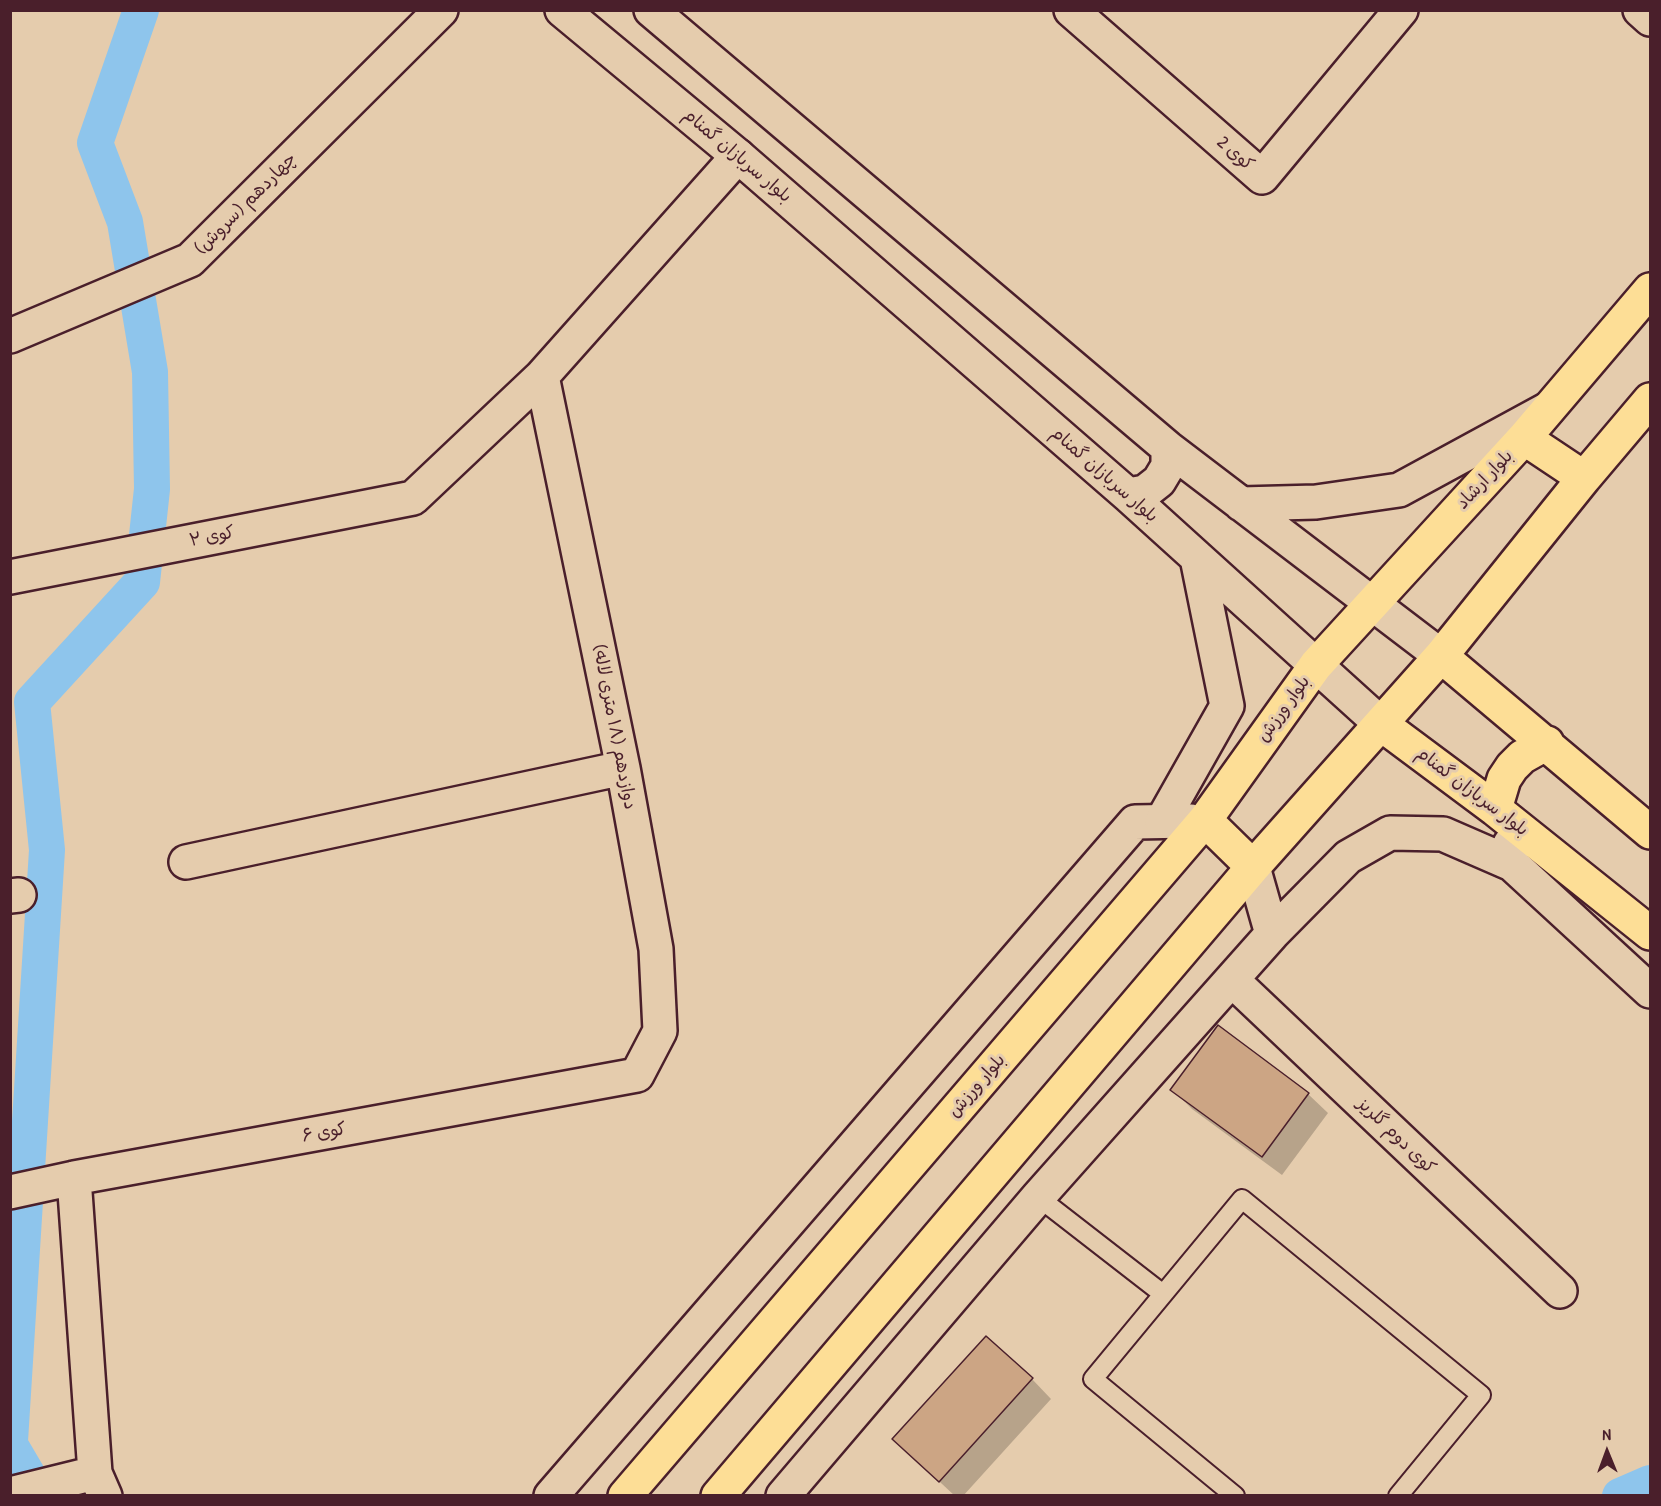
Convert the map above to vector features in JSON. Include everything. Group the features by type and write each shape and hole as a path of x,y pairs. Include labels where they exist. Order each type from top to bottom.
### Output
{"main road":[{"name":"بلوار ارشاد","path":"1316,665 1370,603 1524,438 1650,290"},
{"path":"718,1496 1253,867 1441,656 1650,400"},
{"path":"1524,438 1584,478"},
{"path":"1441,656 1650,832"},
{"name":"بلوار ورزش","path":"625,1496 1205,820 1316,665"},
{"name":"بلوار سربازان گمنام","path":"1381,724 1502,814 1650,933"},
{"path":"1502,814 1504,779 1522,757 1547,743"},
{"path":"1205,820 1253,867"}],"street":[{"name":"چهاردهم (سروش)","path":"10,336 190,260 441,10"},
{"name":"بلوار سربازان گمنام","path":"562,10 738,156 1128,495 1381,724"},
{"path":"651,10 1168,448 1441,656"},
{"name":"کوی 2","path":"1071,10 1262,177 1401,10"},
{"path":"1640,10 1650,19"},
{"path":"542,376 738,156"},
{"name":"کوی ۲","path":"10,577 413,498 542,376"},
{"name":"دوازدهم (۱۸ متری لاله)","path":"542,376 623,768 656,949 660,1031 637,1075"},
{"path":"1241,504 1316,502 1399,490 1550,408"},
{"path":"1128,495 1145,492 1159,482 1168,466 1168,448"},
{"path":"1162,821 1227,706 1197,558"},
{"path":"186,862 623,768"},
{"path":"1502,814 1512,864"},
{"path":"551,1496 1136,822 1205,820"},
{"path":"783,1496 1038,1197 1272,934 1348,857 1390,833 1443,834 1512,864 1650,991"},
{"path":"1253,867 1272,934"},
{"name":"کوی دوم گلریز","path":"1232,980 1560,1291"},
{"name":"کوی ۶","path":"10,1192 74,1178 637,1075"},
{"path":"10,1494 100,1484 74,1178"}],"lane":[{"path":"1038,1197 1163,1294"},
{"path":"1235,1496 1092,1379 1242,1199 1481,1395 1398,1496"}],"building":[{"path":"1218,1025 1309,1093 1262,1157 1170,1090"},
{"path":"986,1336 1033,1378 939,1482 892,1439"}],"waterway":[{"path":"10,1441 47,850 32,702 142,582 152,489 150,372 125,222 95,143 141,10"},
{"path":"10,1445 40,1496"},
{"path":"1620,1496 1650,1483"}]}
